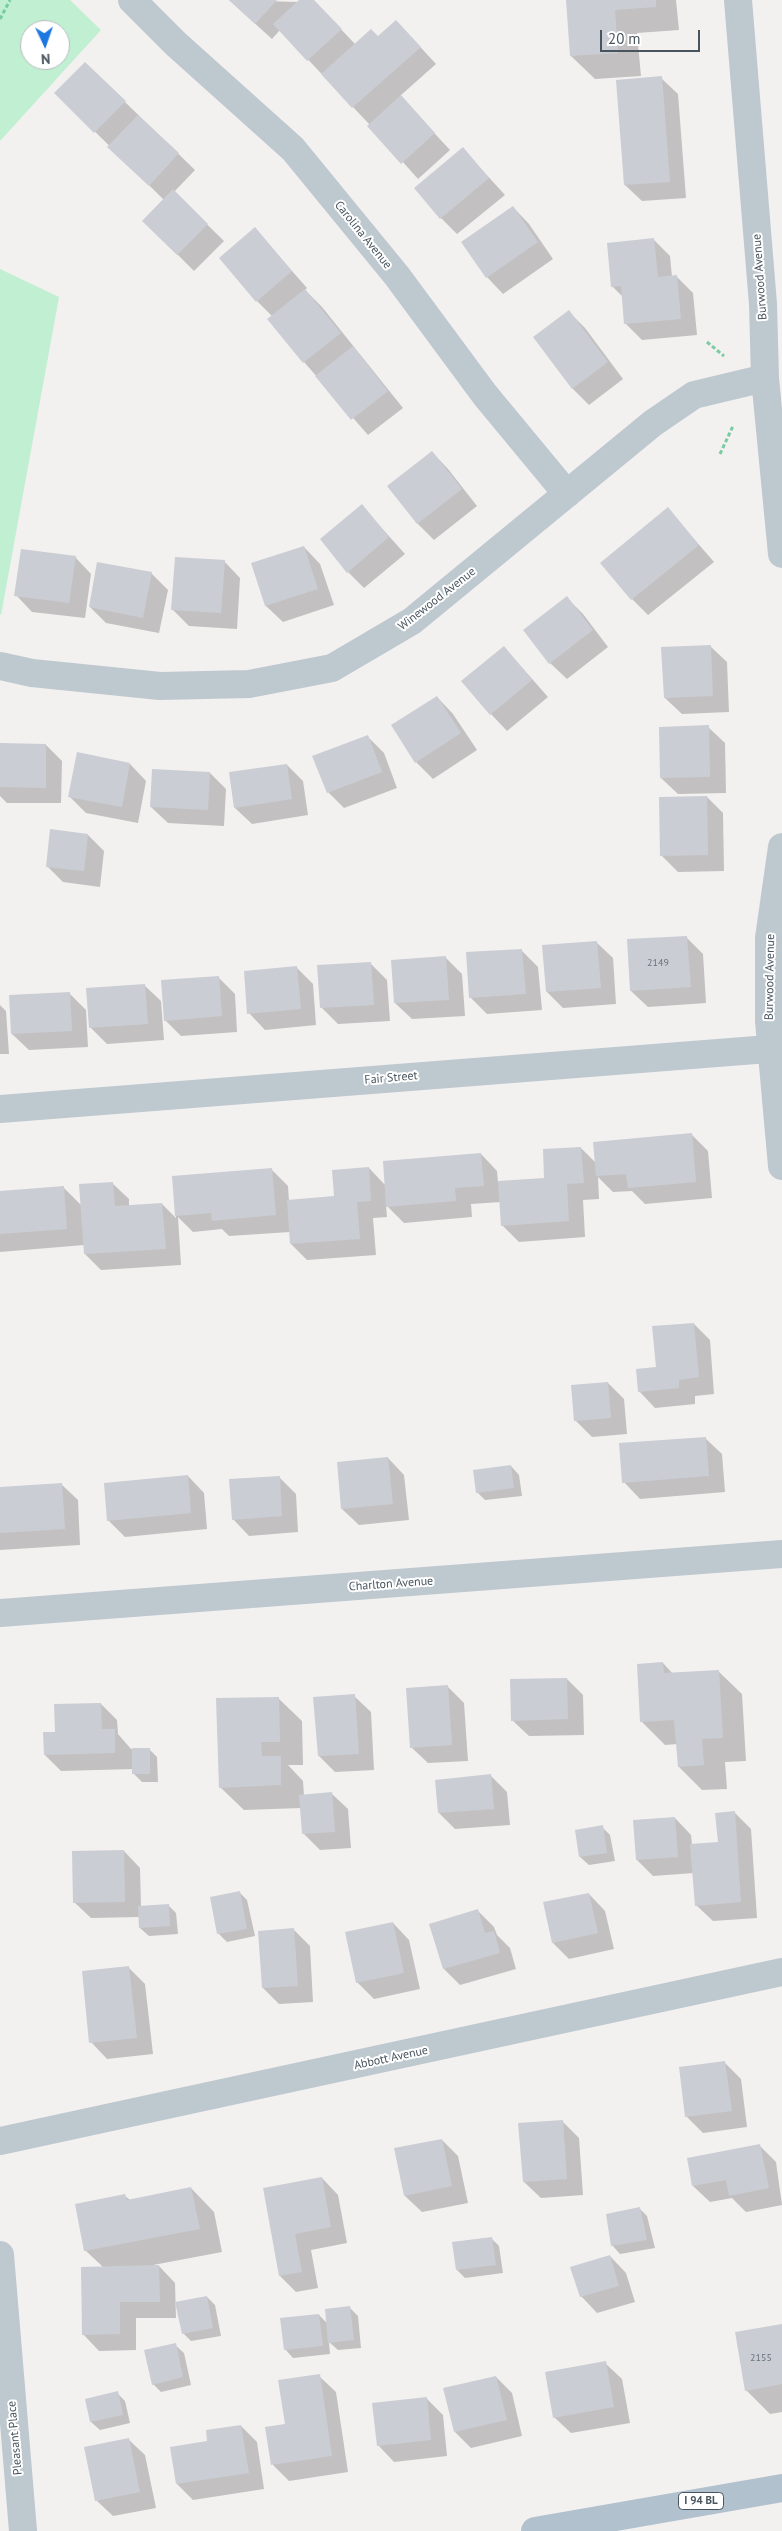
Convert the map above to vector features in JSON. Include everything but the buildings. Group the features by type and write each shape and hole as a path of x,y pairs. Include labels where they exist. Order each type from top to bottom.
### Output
{"main road":[{"name":"I 94 BL","path":"535,2531 621,2523 782,2488"}],"street":[{"name":"Carolina Avenue","path":"132,0 176,44 294,149 397,276 485,394 567,494"},
{"name":"Burwood Avenue","path":"738,0 763,304 765,378 782,554"},
{"name":"Winewood Avenue","path":"0,666 32,672 160,686 249,684 332,668 412,622 653,423 694,395 765,378"},
{"name":"Burwood Avenue","path":"782,847 769,938 769,1020 777,1049 782,1166"},
{"name":"Fair Street","path":"0,1109 702,1053 777,1049"},
{"name":"Charlton Avenue","path":"0,1613 782,1554"},
{"name":"Abbott Avenue","path":"0,2142 782,1972"},
{"name":"Pleasant Place","path":"0,2255 23,2531"}],"path":[{"path":"0,19 10,0"},
{"path":"707,342 725,356"},
{"path":"720,454 733,426"}],"green space":[{"path":"0,0 70,0 101,30 70,64 70,20 20,20 20,70 65,70 0,141"},
{"path":"0,269 59,297 1,615 0,614"}]}
